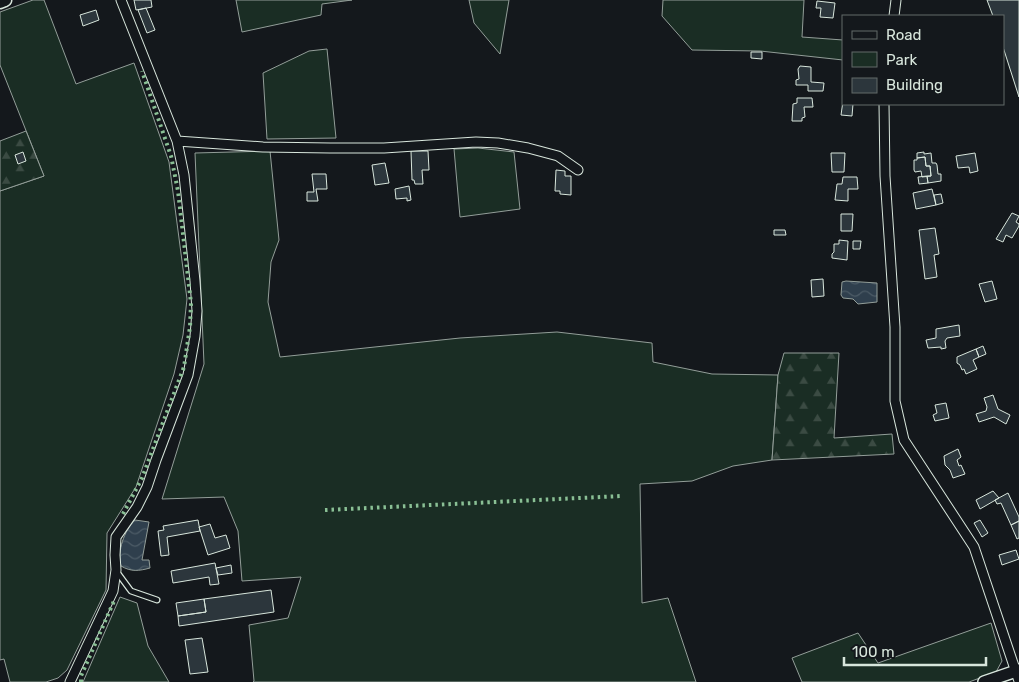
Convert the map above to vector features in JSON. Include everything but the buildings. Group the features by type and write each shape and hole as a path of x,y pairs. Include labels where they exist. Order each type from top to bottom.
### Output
{"main road":[{"path":"0,2 5,0"}],"street":[{"path":"70,682 113,591 116,570 116,536 137,507 147,487 188,374 195,336 197,311 184,175 177,140 121,0"},
{"path":"894,15 896,0"},
{"path":"884,105 884,176 895,327 895,401 904,440 974,547 1018,674 984,682"},
{"path":"177,140 263,147 330,148 384,148 476,142 498,143 558,156 578,170"}],"lane":[{"path":"116,570 131,591 157,600"}],"green space":[{"path":"33,0 44,0 76,84 134,63 169,162 187,299 183,335 174,374 136,487 107,533 106,590 67,670 58,678 46,682 10,682 4,659 0,660 0,191 44,176 0,65 0,12"},
{"path":"236,0 352,0 322,4 321,15 242,32"},
{"path":"469,0 509,0 500,54 474,23"},
{"path":"663,0 804,0 802,37 842,40 842,60 760,51 692,50 662,16"},
{"path":"327,49 336,138 267,139 263,73 309,51"},
{"path":"26,131 44,176 0,191 0,141"},
{"path":"478,148 514,152 520,209 460,217 454,149"},
{"path":"270,151 279,240 271,262 268,302 280,357 460,338 557,332 652,343 653,362 712,374 778,375 772,460 733,466 692,481 640,484 642,603 668,598 696,682 253,682 249,625 288,618 301,577 242,581 238,531 224,497 162,499 204,364 195,153"},
{"path":"784,353 839,353 834,438 892,434 894,454 772,460 778,375"},
{"path":"120,597 137,603 148,646 169,682 83,682"},
{"path":"991,623 1002,661 996,672 969,682 802,682 792,658 858,633 878,663"}],"water":[{"path":"842,282 877,283 877,302 858,304 853,299 843,298 841,295"},
{"path":"135,520 149,522 142,560 149,560 150,568 132,570 121,566 122,542"}],"hedge":[{"path":"123,514 142,478 184,367 190,327 191,303 178,191 171,156 142,71"},
{"path":"325,510 622,496"},
{"path":"81,682 81,676 114,601"}]}
